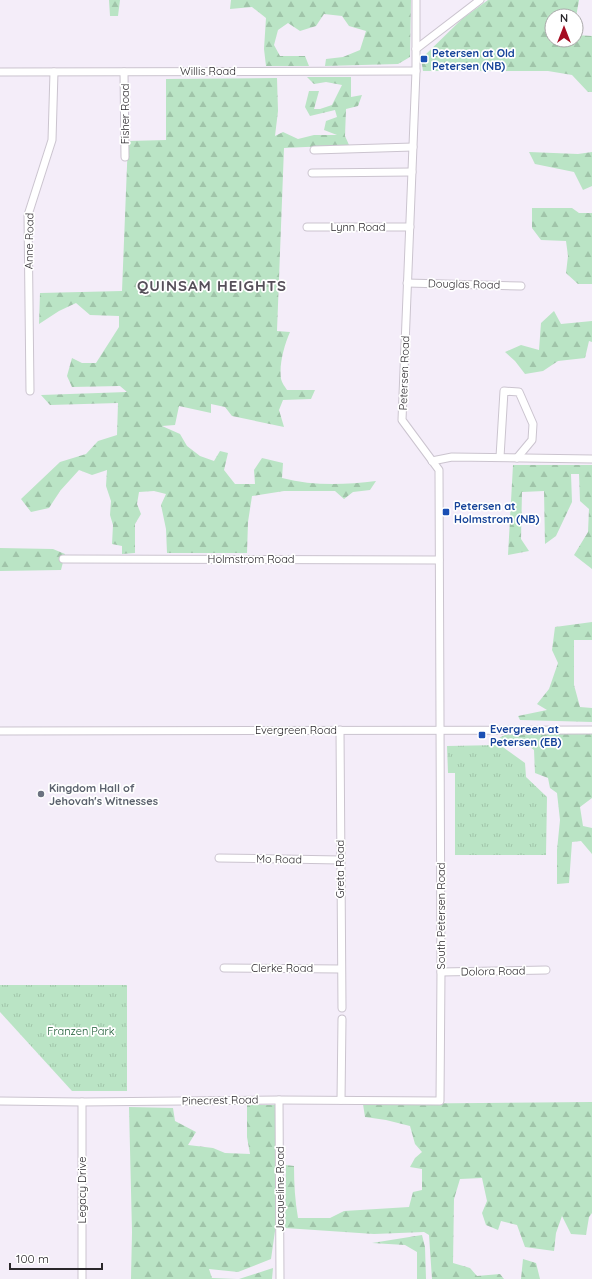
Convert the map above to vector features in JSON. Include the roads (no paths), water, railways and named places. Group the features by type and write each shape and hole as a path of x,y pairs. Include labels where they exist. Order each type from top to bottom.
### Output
{"street":[{"name":"Petersen Road","path":"416,0 416,71 402,420 439,470 440,730"},
{"path":"416,49 480,0"},
{"name":"Willis Road","path":"0,72 416,71"},
{"name":"Anne Road","path":"30,391 28,215 52,140 54,72"},
{"name":"Fisher Road","path":"124,72 125,157"},
{"path":"314,150 412,147"},
{"path":"312,173 412,172"},
{"name":"Lynn Road","path":"307,227 410,227"},
{"name":"Douglas Road","path":"407,283 521,286"},
{"path":"500,458 504,391 518,392 533,424 532,440 518,458"},
{"path":"432,461 452,457 592,459"},
{"name":"Holmstrom Road","path":"62,559 439,560"},
{"name":"Greta Road","path":"340,730 340,969 342,1008"},
{"name":"South Petersen Road","path":"440,730 440,1101"},
{"name":"Evergreen Road","path":"0,731 592,730"},
{"name":"Mo Road","path":"219,858 340,860"},
{"name":"Clerke Road","path":"224,968 340,969"},
{"name":"Dolora Road","path":"441,972 546,970"},
{"path":"341,1100 342,1020"},
{"name":"Jacqueline Road","path":"280,1100 280,1279"},
{"name":"Pinecrest Road","path":"0,1101 440,1101"},
{"name":"Legacy Drive","path":"82,1102 82,1279"}],"place":[{"name":"Petersen at Old Petersen (NB)","path":"424,59"},
{"name":"Petersen at Holmstrom (NB)","path":"446,512"},
{"name":"Evergreen at Petersen (EB)","path":"482,735"},
{"name":"Kingdom Hall of Jehovah's Witnesses","path":"41,794"}],"district":[{"name":"QUINSAM HEIGHTS","path":"212,285"}],"park label":[{"name":"Franzen Park","path":"81,1031"}]}
